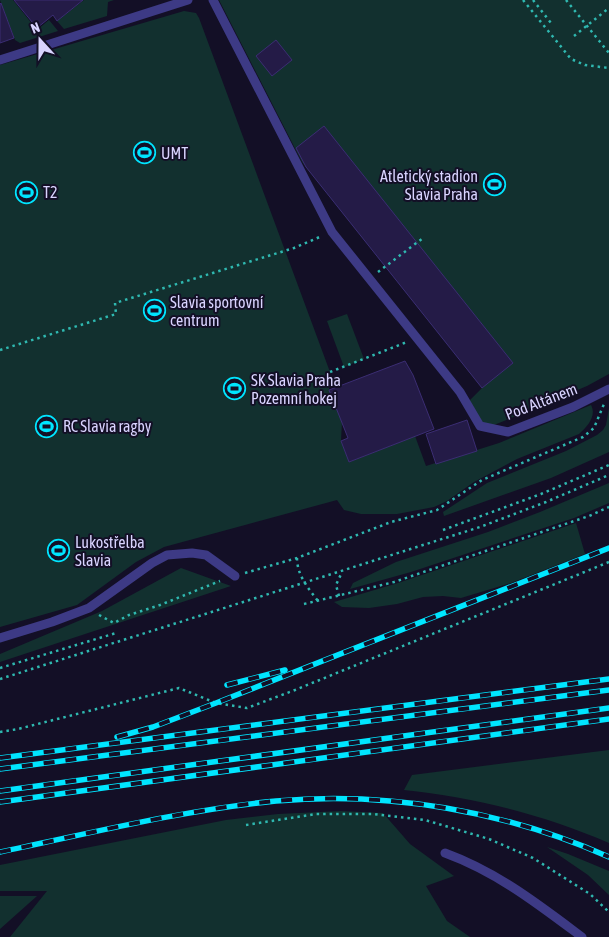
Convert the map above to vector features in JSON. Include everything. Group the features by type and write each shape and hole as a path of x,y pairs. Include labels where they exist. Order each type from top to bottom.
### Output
{"lane":[{"path":"0,60 188,0"},
{"name":"Pod Altánem","path":"213,0 332,232 460,392 480,426 508,432 573,407 609,389"},
{"path":"0,638 89,608 152,563 168,556 192,553 206,555 235,576"},
{"path":"445,853 470,862 523,892 582,937"}],"path":[{"path":"524,0 571,58 585,65 609,68"},
{"path":"533,0 551,23"},
{"path":"566,0 609,53"},
{"path":"574,36 609,8"},
{"path":"0,350 116,314 115,303 294,248 332,232"},
{"path":"389,264 422,238"},
{"path":"330,372 417,338"},
{"path":"109,621 114,623 129,615 235,576 297,558 391,522 437,510 482,480 583,437 594,428 607,398"},
{"path":"443,530 541,494 609,465"},
{"path":"0,679 305,584 480,527 609,475"},
{"path":"304,604 394,582 589,516 609,507"},
{"path":"297,558 297,567 305,584 318,601"},
{"path":"0,732 179,688 216,703 247,708 609,562"},
{"path":"339,596 336,585 342,572"},
{"path":"0,668 116,633"},
{"path":"246,825 316,814 373,814 425,820 489,839 533,858 590,894 609,912"}],"green space":[{"path":"0,0 13,0 37,30 49,20 58,31 20,43 15,40"},
{"path":"84,0 114,0 108,2 107,16 64,29 57,21"},
{"name":"Atletický stadion Slavia Praha","path":"219,0 609,0 609,374 587,386 491,426 481,422 469,401 482,388 302,162"},
{"name":"Slavia sportovní centrum","path":"184,11 196,13 199,18 330,372 329,389 342,421 341,441 349,462 415,436 426,466 499,443 591,405 593,409 592,417 588,425 579,434 517,459 474,482 447,501 434,507 397,514 361,514 344,510 337,500 164,547 136,562 77,605 0,627 0,65"},
{"path":"347,314 364,359 344,367 327,321"},
{"path":"609,408 609,452 551,478 444,516 443,512 487,483 566,451 597,435 606,425"},
{"path":"609,483 609,503 574,518 411,572 350,589 353,583 396,562 488,532"},
{"path":"576,523 585,554 511,583 461,598 443,596 423,597 397,604 369,608 342,607 334,602 398,583"},
{"path":"181,568 231,586 0,662 0,654 102,611"},
{"path":"609,750 609,843 559,824 482,802 404,790 412,775"},
{"path":"341,811 383,813 410,844 454,876 426,886 447,921 470,937 10,937 47,891 0,891 0,865 226,820 278,814"},
{"path":"547,847 609,871 609,895 588,875"},
{"path":"0,896 37,896 0,929"}],"building":[{"path":"14,0 83,0 57,21 53,15 37,28"},
{"path":"0,4 14,38 0,43"},
{"path":"276,40 292,60 272,76 256,56"},
{"path":"324,126 513,363 482,388 306,167 296,148"},
{"path":"405,361 413,375 434,429 349,462 341,441 348,438 329,390"},
{"path":"467,420 477,451 436,464 426,434"}],"railway":[{"path":"117,737 153,727 216,703 609,548"},
{"path":"227,685 285,670"},
{"path":"0,758 609,679"},
{"path":"0,769 609,690"},
{"path":"0,791 609,708"},
{"path":"0,802 609,719"},
{"path":"0,852 206,810 276,801 361,799 404,802 488,816 529,827 609,857"}],"place":[{"name":"UMT","path":"145,153"},
{"name":"Atletický stadion Slavia Praha","path":"494,185"},
{"name":"T2","path":"27,192"},
{"name":"Slavia sportovní centrum","path":"154,311"},
{"name":"SK Slavia Praha Pozemní hokej","path":"235,389"},
{"name":"RC Slavia ragby","path":"47,426"},
{"name":"Lukostřelba Slavia","path":"59,551"}]}
